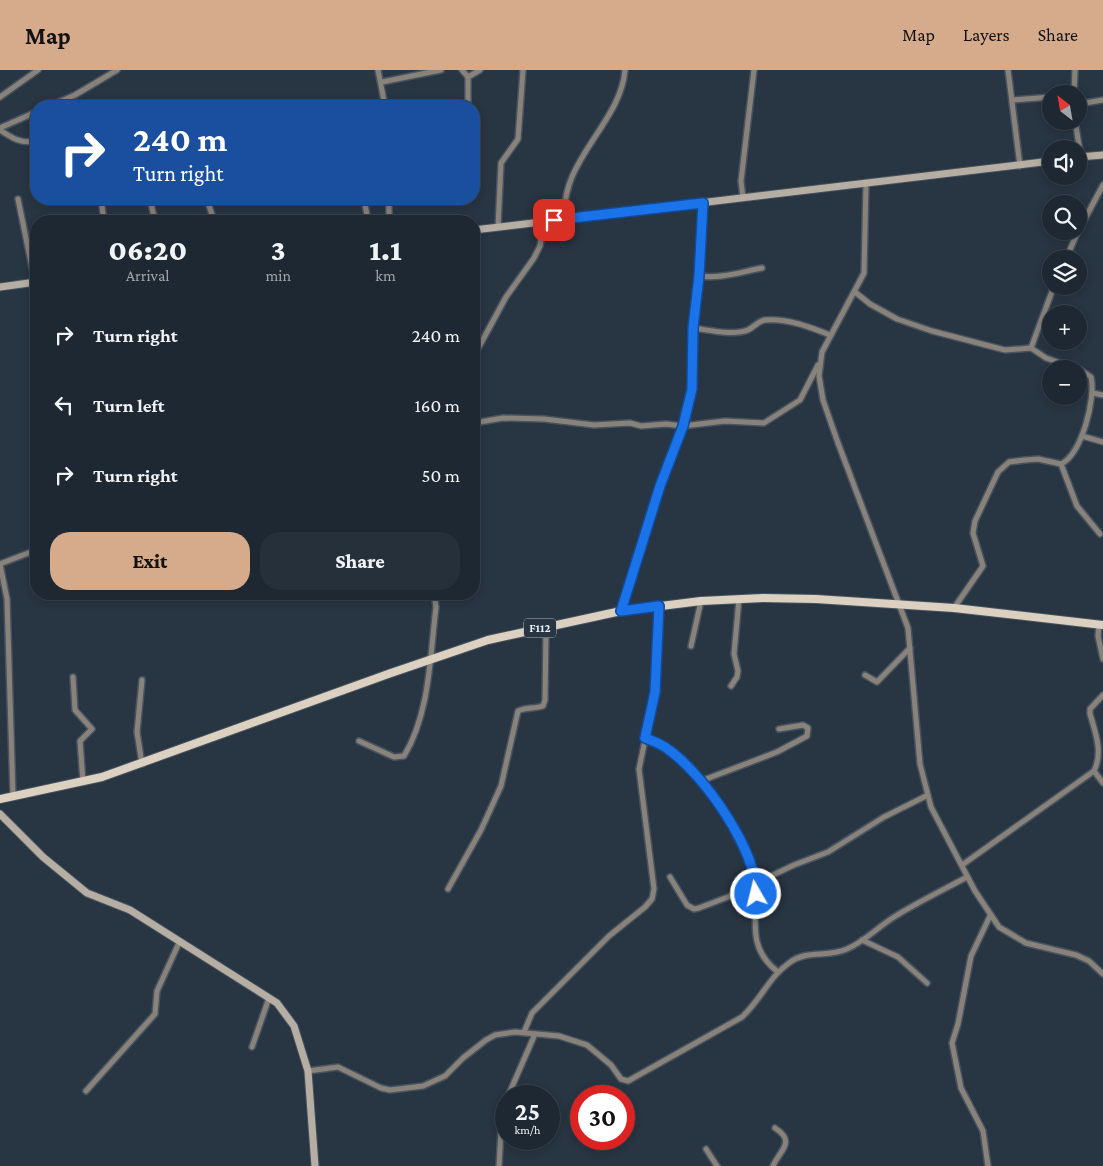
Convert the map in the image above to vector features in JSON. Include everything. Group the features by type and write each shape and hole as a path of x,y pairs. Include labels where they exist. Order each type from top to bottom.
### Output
{"main road":[{"path":"1087,156 1103,155"},
{"path":"480,229 1042,162"},
{"path":"0,286 30,283"},
{"name":"F112","path":"0,799 83,782 142,764 430,659 488,640 621,611 701,602 816,599 954,608 1101,624"},
{"path":"0,814 43,857 88,893 130,910 276,1003 294,1026 308,1071 315,1166"}],"street":[{"path":"0,97 38,70"},
{"path":"64,100 117,70"},
{"path":"378,70 384,100"},
{"path":"382,82 441,70"},
{"path":"462,70 468,76 468,100"},
{"path":"468,76 480,70"},
{"path":"498,227 501,163 518,139 523,70"},
{"path":"565,219 565,205 572,179 582,156 622,92 625,70"},
{"path":"743,198 741,181 754,70"},
{"path":"1008,70 1020,166"},
{"path":"1074,85 1075,70"},
{"path":"1012,100 1042,98"},
{"path":"1088,102 1103,100"},
{"path":"30,115 0,129 15,140 30,141"},
{"path":"480,422 517,418 594,425 605,423 683,426 725,421 766,422 800,400 830,335 864,273 866,184"},
{"path":"1087,214 1103,185"},
{"path":"18,199 30,258"},
{"path":"621,611 660,486 683,426 692,389 693,328 699,276 703,203"},
{"path":"102,206 103,215"},
{"path":"480,345 506,297 534,258 540,246 544,222"},
{"path":"699,276 710,278 728,276 762,268"},
{"path":"855,292 870,304 897,319 932,331 1005,350 1031,348 1052,360"},
{"path":"1031,348 1051,295"},
{"path":"693,328 748,330 758,322 768,320 791,322 830,335"},
{"path":"819,362 823,400 901,604 908,628 919,756 931,807 967,877 990,916 1010,935 1026,943 1076,955 1089,961 1103,974"},
{"path":"1060,464 1071,455 1082,436 1093,393 1091,377 1087,375"},
{"path":"1093,393 1103,395"},
{"path":"1082,436 1103,442"},
{"path":"954,608 983,566 973,533 975,521 998,472 1009,462 1038,458 1060,464"},
{"path":"1060,464 1077,506 1100,534"},
{"path":"13,796 7,598 0,564 30,552"},
{"path":"359,741 394,757 404,756 410,746 423,704 436,607 435,600"},
{"path":"732,686 738,671 734,654 738,600"},
{"path":"691,646 701,602"},
{"path":"524,1032 532,1013 609,936 637,914 652,899 654,889 639,769 655,692 659,606"},
{"path":"1101,624 1098,636 1103,659"},
{"path":"448,889 481,830 501,786 518,711 524,708 543,706 545,700 546,626"},
{"path":"865,675 877,682 910,648"},
{"path":"73,677 75,710 92,729 80,741 83,782"},
{"path":"142,680 137,732 142,764"},
{"path":"962,865 1094,772 1102,760 1103,751 1090,709 1103,695"},
{"path":"701,781 777,752 807,736 809,733 808,728 803,725 779,729"},
{"path":"645,738 672,752 718,800 743,848 756,883 754,923 756,938 767,964 778,972"},
{"path":"1094,772 1103,783"},
{"path":"670,877 687,905 694,909 749,889 756,883 794,865 828,852 884,817 928,795"},
{"path":"308,1071 338,1067 381,1088 403,1090 423,1086 445,1076 475,1048 495,1035 524,1032 559,1036 587,1045 612,1065 621,1079 628,1081 742,1017 750,1010 778,972 800,956 838,953 862,940 894,917 967,877"},
{"path":"988,1166 983,1131 960,1088 952,1043 960,1015 969,966 990,916"},
{"path":"862,940 898,957 927,983"},
{"path":"86,1091 151,1019 154,1014 157,990 180,943"},
{"path":"252,1047 268,998"},
{"path":"513,1085 535,1034"},
{"path":"773,1166 783,1154 785,1143 781,1132 775,1128"},
{"path":"706,1149 717,1166"},
{"path":"499,1166 500,1150"}],"route":[{"path":"554,220 703,203 699,276 693,328 692,389 683,426 660,486 621,611 659,606 655,692 645,738 662,745 672,752 718,800 754,873 756,894"}]}
